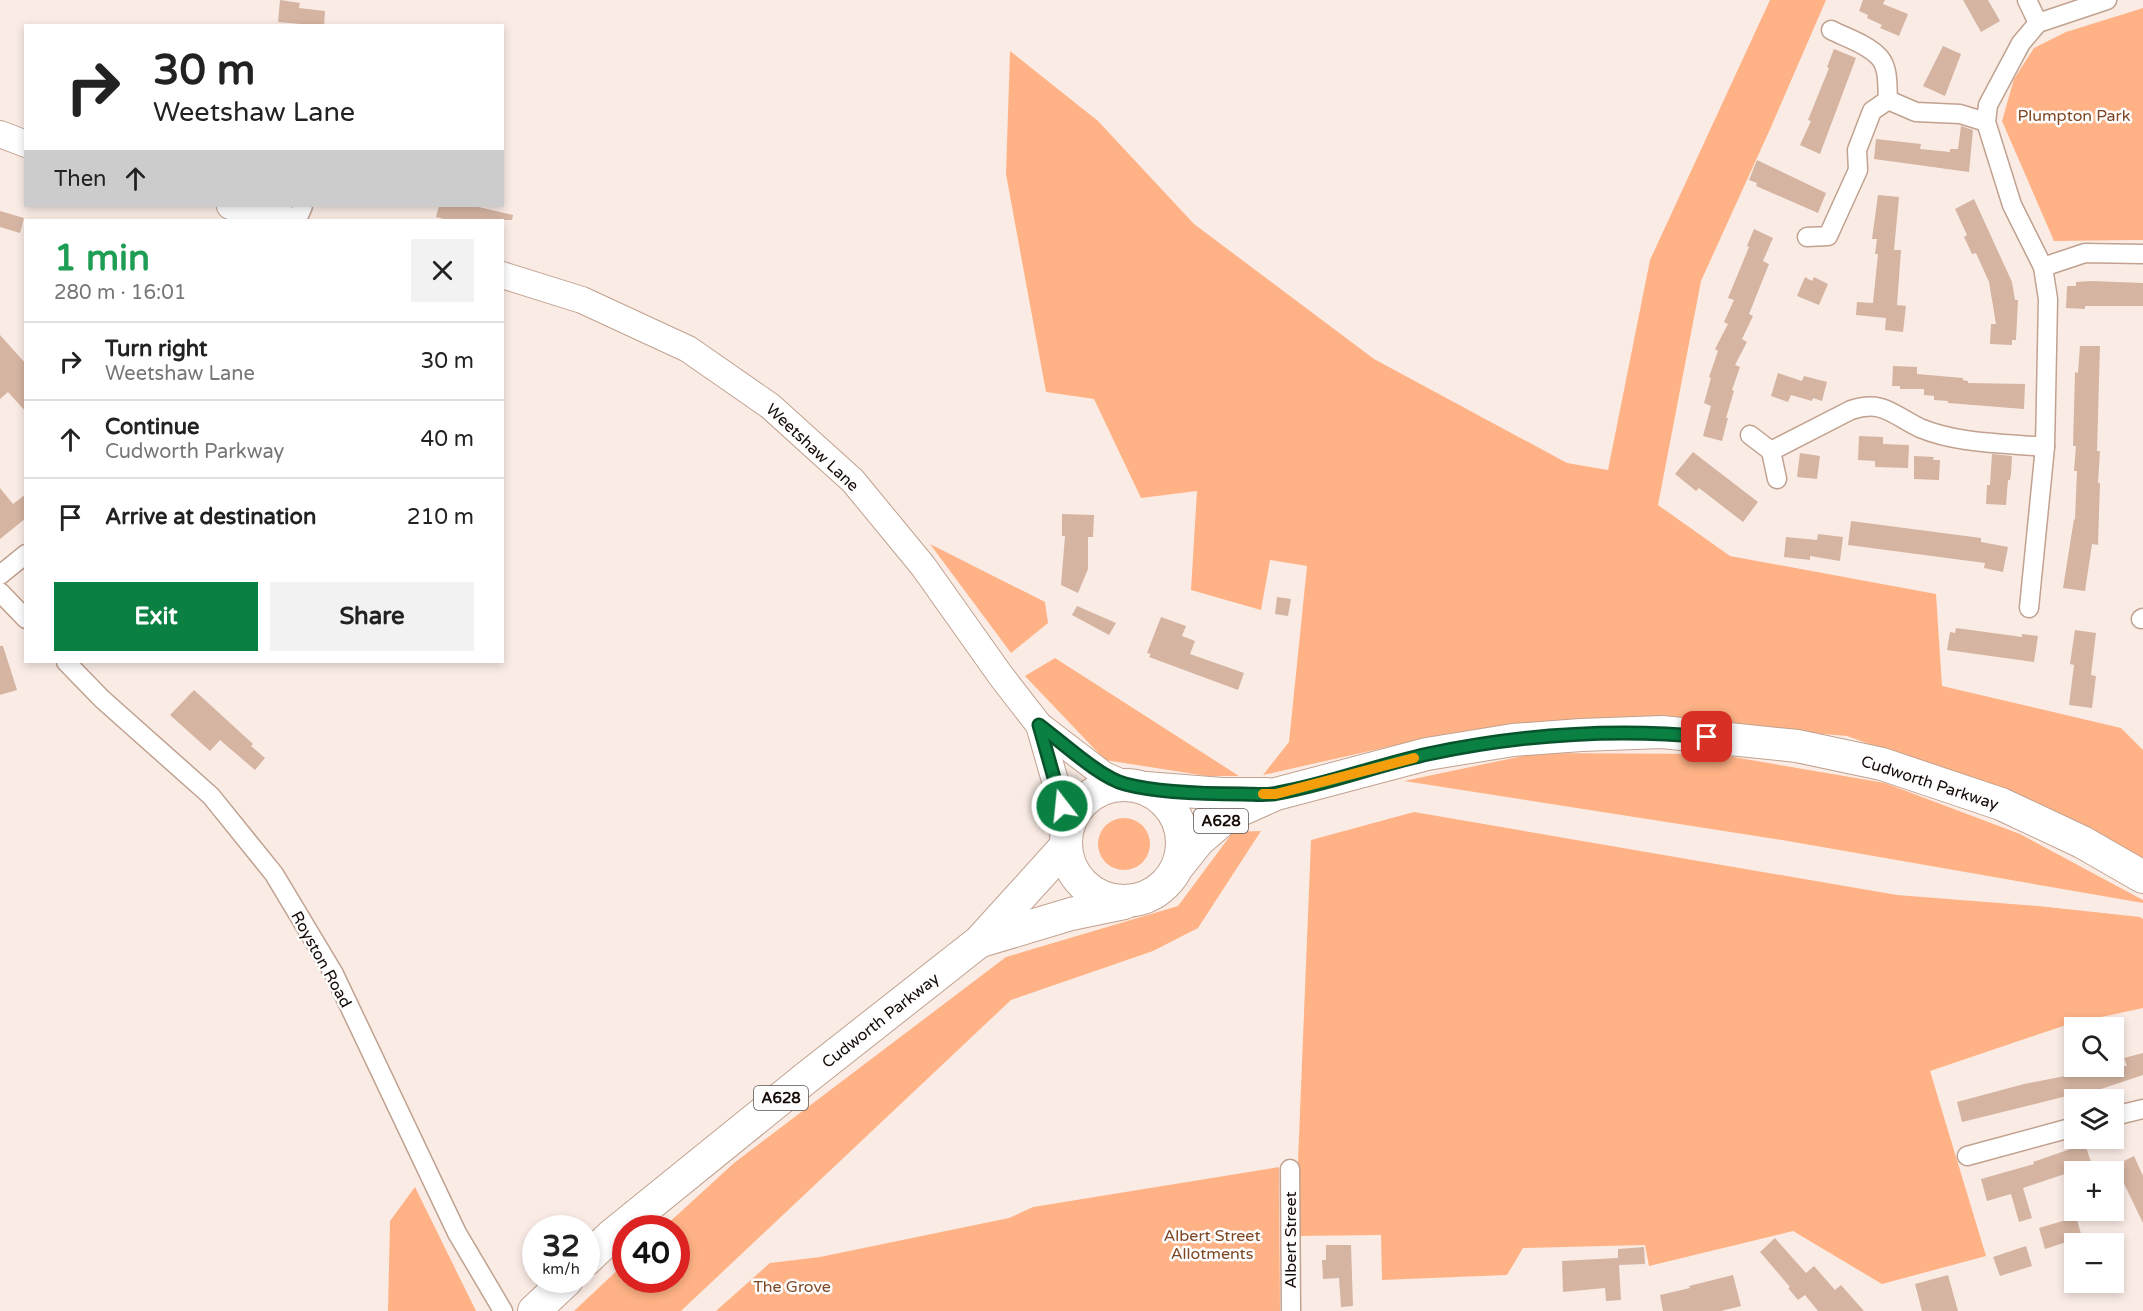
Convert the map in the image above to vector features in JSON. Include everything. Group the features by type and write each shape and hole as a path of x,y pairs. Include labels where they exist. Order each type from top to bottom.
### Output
{"highway":[{"name":"Cudworth Parkway","path":"980,941 1071,914 1153,894 1168,881 1199,840 1227,816 1276,794 1427,754 1502,742 1581,735 1662,732 1797,746 1882,764 2001,804 2082,842 2143,877"},
{"name":"Cudworth Parkway","path":"600,1247 778,1100 980,941 1067,836 1076,809 1089,796 1106,787 1135,786 1222,794 1276,794"},
{"name":"A628","path":"1135,786 1161,797 1174,811 1181,828 1183,847 1179,865"},
{"path":"1067,836 1070,865 1081,882 1096,894 1115,901 1135,900"},
{"path":"534,1311 553,1293"}],"street":[{"path":"2027,0 2038,23"},
{"path":"2029,608 2045,447 2048,299 2043,267 2012,205 1986,123 1988,105 2021,43 2038,23 2107,0"},
{"path":"1831,30 1860,44 1880,59 1886,73 1888,100"},
{"path":"1888,100 1916,112 1960,114 1986,123"},
{"path":"1807,237 1828,236 1858,170 1857,150 1872,111 1888,100"},
{"path":"0,134 24,143"},
{"path":"234,207 284,219"},
{"path":"2043,267 2085,253 2143,254"},
{"name":"Weetshaw Lane","path":"504,276 582,300 688,349 770,406 854,482 923,566 1001,676 1039,725 1104,775 1135,786"},
{"path":"1771,451 1865,405 1893,411 1920,428 1951,438 2045,447"},
{"path":"1750,435 1771,451 1777,479"},
{"path":"0,575 24,556"},
{"path":"0,592 24,617"},
{"name":"Royston Road","path":"67,663 102,699 211,796 274,874 334,974 456,1233 503,1311"},
{"name":"Weetshaw Lane","path":"1039,725 1067,836"},
{"path":"2124,1114 2143,1109"},
{"path":"1967,1156 2064,1129"},
{"name":"Albert Street","path":"1290,1169 1291,1311"}],"green space":[{"path":"1770,0 1826,0 1701,281 1658,505 1730,556 1936,594 1942,686 2121,728 2143,750 2143,862 2040,806 1847,736 1652,720 1450,733 1263,775 1289,742 1307,566 1270,560 1261,610 1191,590 1197,491 1141,498 1094,399 1046,392 1006,174 1010,51 1098,121 1194,224 1374,359 1567,463 1608,470 1650,260"},
{"name":"Plumpton Park","path":"2143,8 2143,240 2054,241 2002,121 2014,79 2034,48 2066,32"},
{"path":"930,544 1045,602 1048,623 1011,653"},
{"path":"1055,658 1239,776 1207,776 1105,760 1025,676"},
{"path":"1537,753 1716,754 1885,783 2020,834 2143,900 2143,903 1782,840 1404,781"},
{"path":"1414,812 1897,895 2140,917 2143,919 2143,1008 2101,1017 2064,1017 2064,1026 1930,1071 1986,1256 1882,1284 1793,1231 1649,1266 1645,1245 1523,1248 1507,1275 1382,1280 1381,1235 1295,1236 1311,840"},
{"path":"1119,818 1129,818 1143,825 1150,844 1143,863 1129,870 1119,870 1109,866 1102,859 1098,849 1098,839 1102,829 1109,822"},
{"path":"1261,831 1198,928 1153,951 1011,1000 681,1311 574,1311 593,1293 600,1293 600,1287 612,1275 612,1293 690,1293 690,1215 677,1215 734,1163 1006,957 1178,906 1233,832"},
{"path":"1279,1167 1280,1311 716,1311 770,1263 820,1257 1009,1218 1033,1207"},
{"path":"415,1187 476,1311 388,1311 390,1221"}],"building":[{"path":"280,0 300,3 299,8 325,11 324,24 278,22"},
{"path":"1863,0 1885,0 1883,4 1908,14 1899,36 1880,28 1882,25 1867,18 1868,15 1859,11"},
{"path":"1963,0 1988,0 2000,21 1981,32"},
{"path":"1943,46 1961,54 1945,96 1923,86"},
{"path":"1834,49 1856,58 1820,154 1800,145 1811,121 1808,120 1829,68 1827,67"},
{"path":"1961,126 1973,130 1969,172 1874,159 1876,139 1921,144 1920,149 1950,152 1950,149 1958,149"},
{"path":"1757,160 1826,193 1818,213 1756,186 1757,183 1749,180"},
{"path":"1878,195 1899,197 1894,250 1901,250 1897,305 1906,306 1903,332 1885,330 1886,318 1856,315 1857,302 1873,303 1878,254 1875,254 1877,239 1872,239"},
{"path":"1974,199 2012,282 2015,300 2018,300 2016,340 2012,340 2012,345 1990,344 1991,324 1996,324 1989,282 1976,253 1972,254 1964,237 1967,235 1955,209"},
{"path":"439,207 478,207 513,215 512,220 436,217"},
{"path":"0,211 24,218 20,233 0,227"},
{"path":"1754,229 1773,238 1763,261 1769,264 1749,314 1753,316 1742,339 1747,342 1735,365 1740,367 1732,390 1734,391 1722,441 1703,436 1711,406 1704,403 1711,378 1709,377 1718,351 1715,349 1728,324 1724,322 1734,300 1728,298"},
{"path":"1805,277 1812,281 1814,277 1828,284 1819,305 1797,296"},
{"path":"2076,282 2143,283 2143,306 2066,308 2067,286 2076,286"},
{"path":"0,335 24,362 24,410 8,392 0,399"},
{"path":"2080,346 2100,346 2097,451 2100,451 2098,545 2092,544 2085,591 2063,588 2075,520 2077,471 2074,471 2076,446 2073,446 2075,372 2078,373"},
{"path":"1893,366 1917,367 1917,374 1963,378 1968,383 2025,384 2024,409 1948,403 1948,401 1934,400 1934,396 1924,395 1924,389 1900,389 1900,386 1892,386"},
{"path":"1778,373 1802,381 1804,376 1827,382 1822,401 1813,398 1812,401 1791,395 1788,402 1771,396"},
{"path":"1859,436 1883,437 1883,444 1909,445 1908,468 1875,467 1875,461 1858,460"},
{"path":"1693,452 1758,502 1743,522 1699,488 1696,491 1675,474"},
{"path":"1800,453 1820,456 1817,479 1797,477"},
{"path":"1992,454 2012,456 2006,505 1986,504"},
{"path":"1914,456 1934,457 1933,460 1940,460 1939,480 1914,479"},
{"path":"0,488 13,504 24,496 24,520 0,539"},
{"path":"1062,514 1094,515 1093,537 1088,537 1088,569 1078,593 1061,585 1065,536 1062,536"},
{"path":"1851,521 1981,538 1981,542 2008,547 2003,572 1984,568 1985,563 1848,545"},
{"path":"1818,534 1843,537 1840,561 1810,556 1810,560 1784,557 1786,537 1817,540"},
{"path":"1277,597 1291,599 1288,616 1275,614"},
{"path":"1077,606 1116,623 1109,635 1072,615"},
{"path":"1161,617 1186,626 1182,636 1195,641 1190,654 1244,673 1238,690 1149,657 1151,654 1147,653"},
{"path":"1956,628 2022,637 2022,634 2038,636 2034,662 1947,650 1950,632 1955,633"},
{"path":"2075,630 2096,633 2091,675 2096,676 2092,708 2069,705 2074,665 2070,664"},
{"path":"0,646 3,646 17,690 0,695"},
{"path":"194,690 253,744 251,746 265,758 255,770 220,740 210,751 170,715"},
{"path":"2143,1053 2143,1075 2101,1089 2064,1089 2064,1097 1962,1122 1957,1102 2064,1076 2124,1077 2124,1066 2127,1066 2124,1058"},
{"path":"2071,1149 2087,1149 2091,1161 2064,1161 2064,1174 2023,1188 2032,1218 2019,1222 2011,1194 1987,1201 1981,1179 2034,1164 2033,1162"},
{"path":"2134,1156 2143,1176 2143,1223 2124,1184 2123,1161"},
{"path":"2064,1221 2077,1221 2081,1233 2064,1233 2064,1243 2045,1249 2039,1228"},
{"path":"1775,1238 1806,1273 1814,1266 1835,1290 1841,1285 1864,1311 1818,1311 1805,1295 1798,1300 1760,1252"},
{"path":"1326,1245 1351,1245 1353,1306 1341,1307 1339,1278 1323,1279 1322,1260 1326,1260"},
{"path":"2026,1246 2032,1266 2000,1276 1993,1257"},
{"path":"1644,1247 1645,1264 1619,1265 1621,1300 1606,1301 1605,1288 1563,1292 1562,1261 1618,1258 1618,1249"},
{"path":"1733,1275 1741,1306 1721,1311 1663,1311 1660,1295"},
{"path":"1948,1275 1958,1311 1922,1311 1915,1284"}],"slow traffic":[{"path":"1263,794 1276,794 1414,758"}],"route":[{"path":"1062,806 1039,725 1104,775 1125,784 1146,788 1222,794 1276,794 1427,754 1513,740 1662,732 1707,737"}],"park label":[{"name":"Albert Street Allotments","path":"1212,1244"},
{"name":"The Grove","path":"792,1286"}]}
